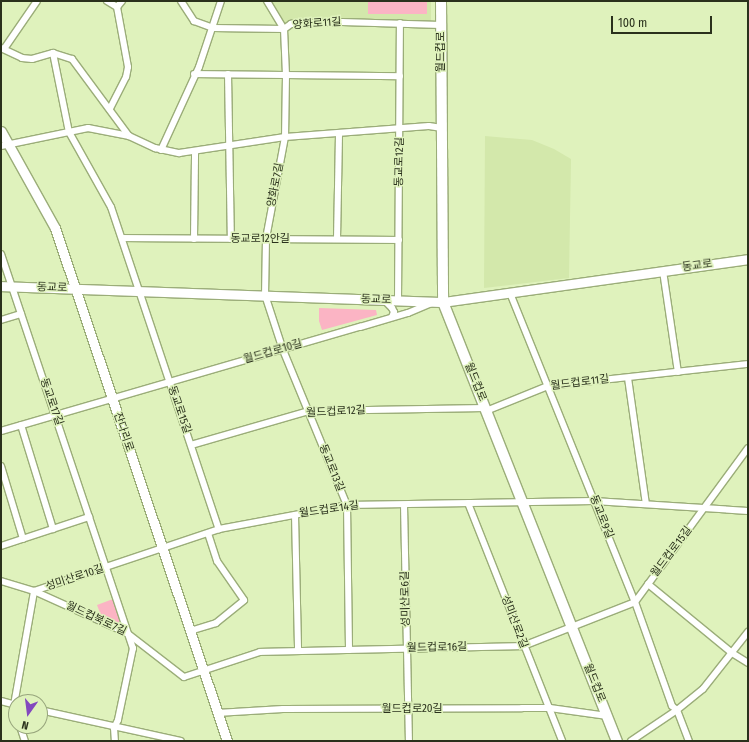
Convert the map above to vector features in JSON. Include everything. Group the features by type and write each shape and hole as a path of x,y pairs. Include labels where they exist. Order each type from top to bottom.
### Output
{"main road":[{"name":"월드컵로","path":"441,1 442,128 438,302 486,409 617,741"}],"street":[{"path":"37,1 3,49 27,59 53,53 72,59 129,136"},
{"path":"107,1 116,7 128,67 126,77 110,109"},
{"path":"116,7 122,1"},
{"name":"양화로11길","path":"181,1 194,21 213,28 284,29 291,24 342,22 441,25"},
{"path":"161,150 194,74 199,67 222,1"},
{"name":"양화로7길","path":"265,295 266,239 285,137 286,75 284,29 267,1"},
{"name":"동교로12길","path":"398,300 400,23"},
{"name":"동교로15길","path":"53,53 68,132 111,207 219,529"},
{"path":"194,74 400,76"},
{"path":"228,74 229,146 231,149 231,239"},
{"path":"5,145 88,128 129,136 161,150 179,153 195,152 285,137 429,126 442,128"},
{"name":"잔다리로","path":"1,131 5,145 55,228 227,741"},
{"path":"337,239 339,133"},
{"path":"194,239 195,152"},
{"name":"동교로12안길","path":"122,238 399,240"},
{"name":"동교로17길","path":"1,254 133,648 118,720 114,728 115,741"},
{"name":"동교로","path":"1,286 438,302 748,259"},
{"path":"663,271 678,372"},
{"name":"동교로9길","path":"510,293 635,602 672,706 677,710 690,741"},
{"name":"동교로13길","path":"265,295 283,350 347,505 350,650"},
{"path":"385,300 392,308 394,314 392,317"},
{"name":"월드컵로10길","path":"1,431 283,350 408,313 438,302"},
{"path":"1,320 21,314"},
{"name":"월드컵로11길","path":"486,409 548,386 748,364"},
{"path":"628,378 646,504"},
{"name":"월드컵로12길","path":"191,445 308,412 486,409"},
{"path":"21,425 53,529"},
{"name":"월드컵로15길","path":"635,602 748,448"},
{"path":"1,466 23,539"},
{"name":"월드컵로14길","path":"162,547 219,529 347,505 594,501 748,511"},
{"name":"성미산로2길","path":"468,503 523,646 550,708 562,741"},
{"name":"성미산로6길","path":"404,505 409,741"},
{"path":"295,515 298,650"},
{"path":"1,546 89,517"},
{"path":"190,631 216,623 244,600 217,561 208,533"},
{"name":"성미산로10길","path":"17,694 34,591 106,568 162,547"},
{"name":"월드컵북로7길","path":"1,582 34,591 127,633 184,677 203,670"},
{"path":"648,584 732,652 748,663"},
{"path":"572,627 635,602"},
{"name":"월드컵로16길","path":"203,670 260,652 523,646 572,627"},
{"path":"631,741 677,710 703,689 748,632"},
{"name":"월드컵로20길","path":"217,713 283,709 550,708 607,716"},
{"path":"48,712 114,728 181,741"}],"shaded area":[{"path":"269,1 431,1 431,22 284,28"},
{"path":"368,1 427,1 427,14 368,14"},
{"path":"485,136 532,140 554,149 571,159 569,278 484,288"},
{"path":"319,308 376,310 377,315 322,330 319,321"},
{"path":"113,599 120,621 116,625 102,618 97,605"}]}
